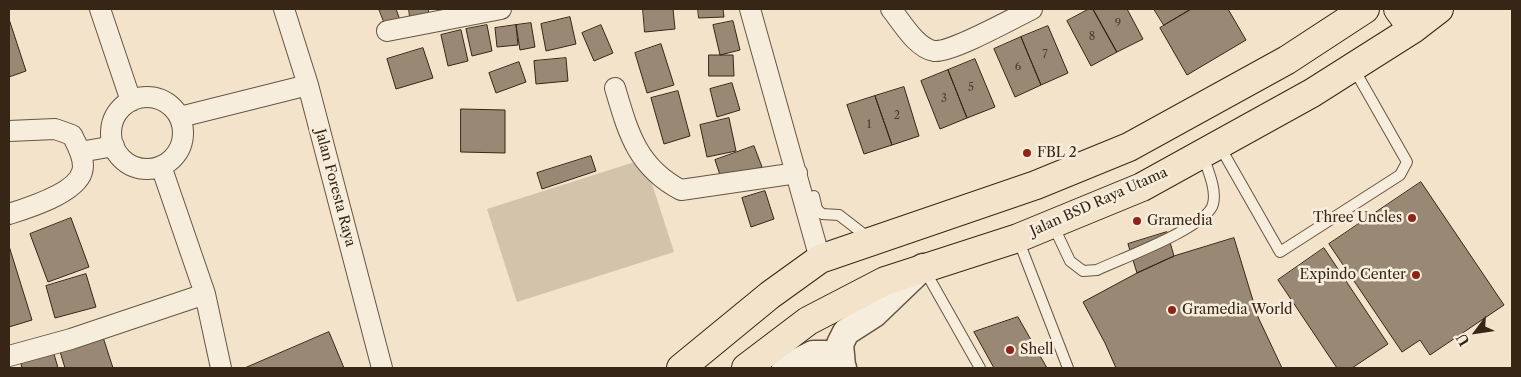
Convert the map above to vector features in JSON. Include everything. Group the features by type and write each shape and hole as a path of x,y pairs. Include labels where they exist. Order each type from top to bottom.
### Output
{"main road":[{"path":"681,368 762,301 820,259 1036,185 1129,147 1287,60 1364,9"},
{"name":"Jalan BSD Raya Utama","path":"746,368 808,320 885,281 923,267 1018,238 1142,187 1353,68 1405,19 1439,9"}],"street":[{"path":"100,9 131,101"},
{"name":"Jalan Foresta Raya","path":"284,9 308,85 382,368"},
{"path":"387,31 501,9"},
{"path":"750,9 820,259"},
{"path":"891,9 920,44 934,51 949,48 1032,9"},
{"path":"180,117 308,85"},
{"path":"615,88 630,138 643,159 664,179 680,190 797,173"},
{"path":"145,97 159,98 171,106 180,117 184,131 181,146 173,158 161,166 147,169 133,166 121,158 114,146 111,133 114,120 120,109 131,101 145,97"},
{"path":"9,131 55,129 72,135 80,152 82,172 72,187 31,207 9,214"},
{"path":"80,152 114,146"},
{"path":"161,166 205,294 221,368"},
{"path":"843,367 840,344 846,332 874,314 923,267"},
{"path":"9,356 71,339 205,294"},
{"path":"785,368 813,354 826,354 843,367"}],"lane":[{"path":"1211,149 1280,252 1400,175 1405,169 1407,162 1353,68"},
{"path":"1052,224 1070,260 1083,271 1097,270 1185,230 1206,217 1214,205 1211,149"},
{"path":"814,196 817,209 822,214 839,215 873,242"},
{"path":"1018,238 1068,368"},
{"path":"923,267 980,368"}],"shaded area":[{"path":"644,159 674,252 517,302 487,209"}],"building":[{"path":"379,9 396,9 400,20 385,24"},
{"path":"409,9 428,9 429,13 410,17"},
{"path":"643,9 673,9 675,29 645,32"},
{"path":"698,9 723,9 724,17 699,18"},
{"path":"1089,9 1093,9 1117,52 1091,66 1067,21"},
{"path":"1093,9 1127,9 1143,39 1117,52"},
{"path":"1154,9 1188,9 1189,10 1164,25"},
{"path":"1192,9 1228,9 1246,40 1187,75 1160,28"},
{"path":"570,17 576,44 546,51 541,24"},
{"path":"9,19 26,71 9,77"},
{"path":"733,21 740,50 720,55 713,25"},
{"path":"531,23 535,47 520,50 516,25"},
{"path":"487,25 492,51 472,56 466,29"},
{"path":"516,25 518,45 497,47 495,28"},
{"path":"601,25 613,53 594,61 582,33"},
{"path":"1048,26 1068,73 1041,85 1021,37"},
{"path":"461,30 468,61 448,66 441,35"},
{"path":"1021,37 1041,85 1015,97 994,49"},
{"path":"661,44 674,85 647,93 635,53"},
{"path":"423,48 433,78 396,89 387,59"},
{"path":"709,55 733,55 734,76 709,76"},
{"path":"566,58 568,81 536,84 534,61"},
{"path":"975,59 995,107 967,118 948,70"},
{"path":"519,62 526,82 496,93 489,73"},
{"path":"948,70 967,118 940,129 921,81"},
{"path":"732,83 740,110 717,117 710,89"},
{"path":"904,87 919,136 892,145 875,96"},
{"path":"678,91 690,136 664,144 651,98"},
{"path":"875,96 892,145 864,154 847,105"},
{"path":"461,109 505,110 505,153 461,152"},
{"path":"729,118 736,151 707,157 700,125"},
{"path":"754,146 762,167 722,181 715,160"},
{"path":"591,156 596,171 542,189 537,173"},
{"name":"Expindo Center","path":"1421,182 1504,305 1430,355 1420,340 1402,352 1329,244"},
{"path":"765,191 774,219 751,227 742,198"},
{"path":"71,218 89,267 48,282 30,234"},
{"path":"1167,232 1174,256 1137,273 1128,244"},
{"name":"Gramedia World","path":"1234,238 1258,317 1282,368 1116,368 1083,302 1137,273 1174,256"},
{"path":"9,246 32,320 9,327"},
{"path":"1324,248 1388,344 1352,368 1337,368 1278,280"},
{"path":"86,274 96,307 55,318 46,286"},
{"name":"Shell","path":"1018,317 1047,368 994,368 974,332"},
{"path":"101,331 113,368 65,368 58,345"},
{"path":"329,332 344,368 245,368"},
{"path":"52,347 58,368 22,368 19,356"}],"place":[{"name":"FBL 2","path":"1027,153"},
{"name":"Three Uncles","path":"1412,218"},
{"name":"Gramedia","path":"1137,221"},
{"name":"Expindo Center","path":"1416,275"},
{"name":"Gramedia World","path":"1172,310"},
{"name":"Shell","path":"1010,350"}]}
